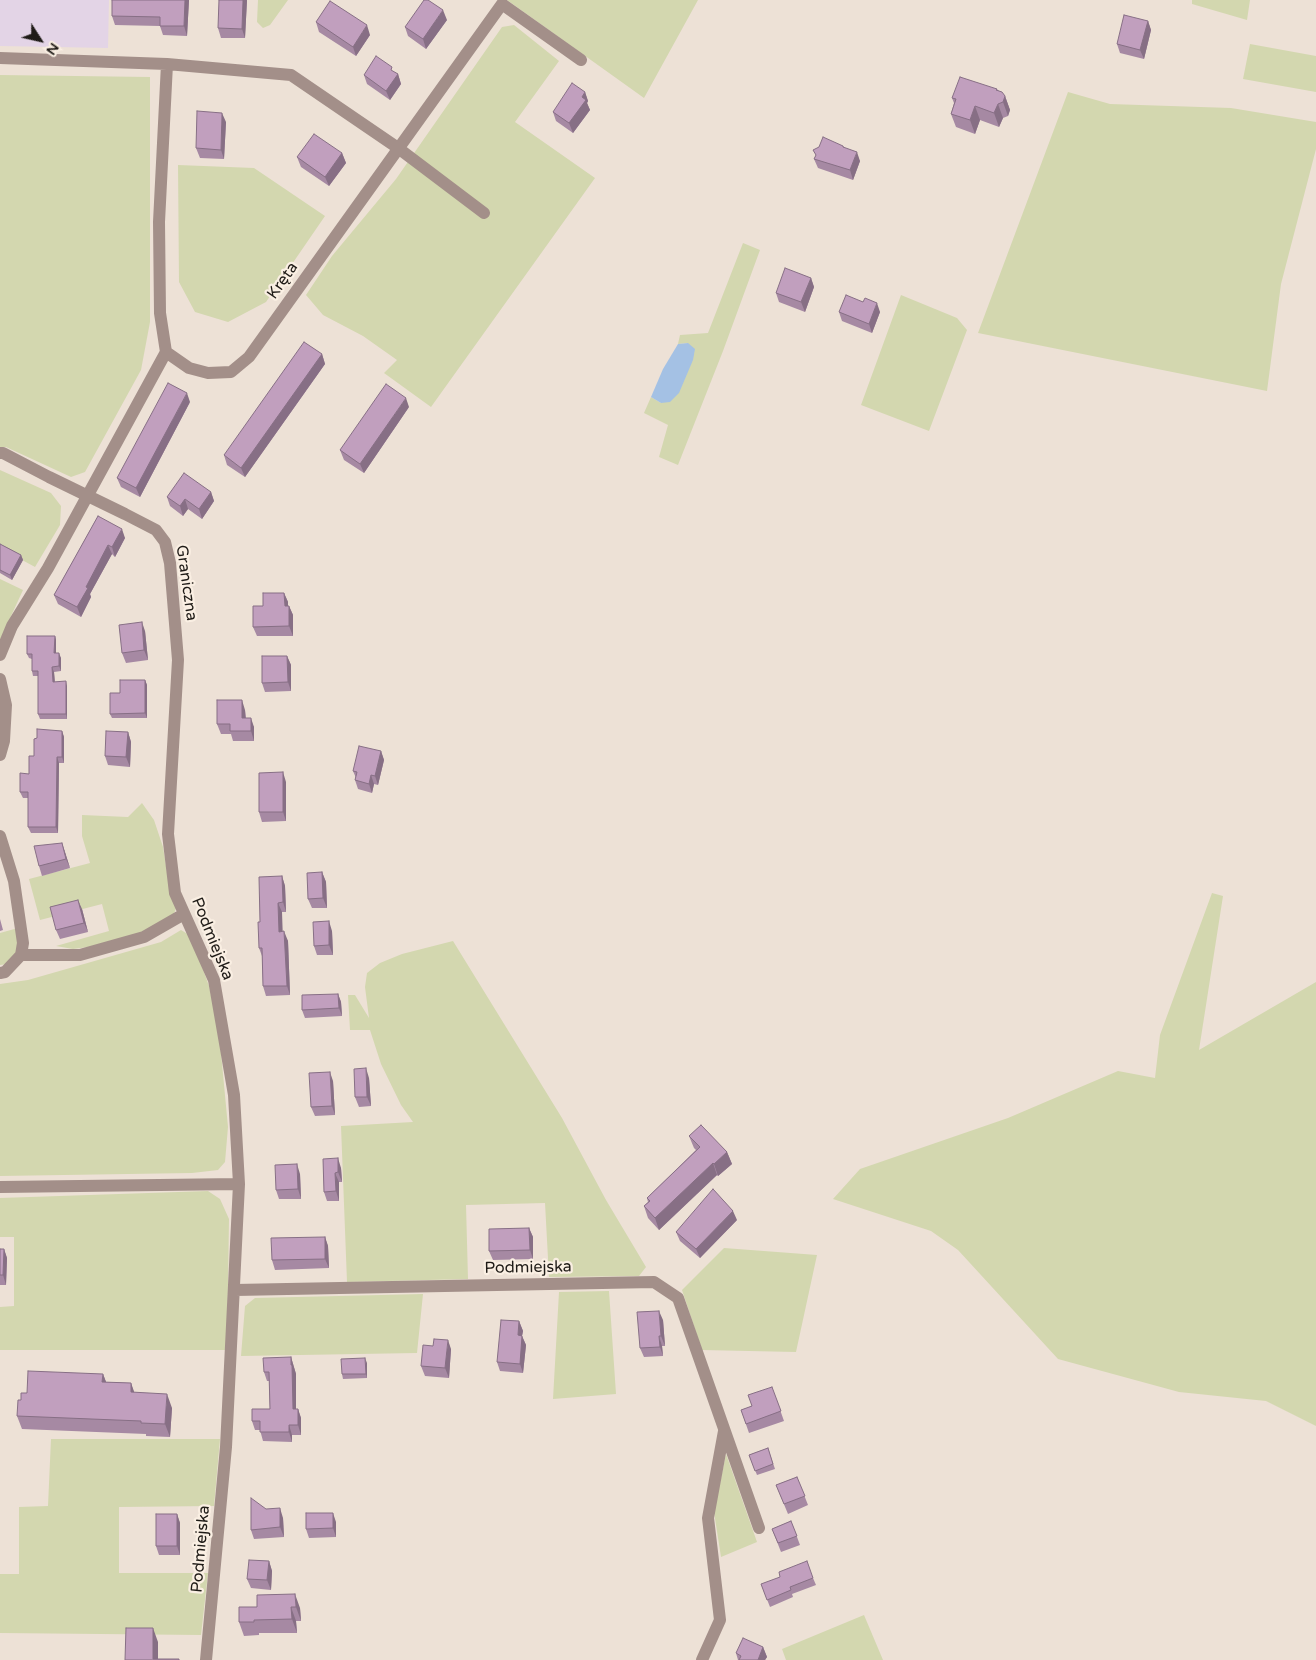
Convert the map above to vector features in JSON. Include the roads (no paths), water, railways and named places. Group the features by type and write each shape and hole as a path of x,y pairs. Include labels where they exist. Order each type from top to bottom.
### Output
{"street":[{"name":"Kręta","path":"166,352 189,368 208,373 231,372 249,357 502,4 581,60"},
{"path":"0,58 166,64 292,75 398,148 484,213"},
{"path":"0,655 12,626 48,568 166,352 160,313 159,222 166,64"},
{"name":"Graniczna","path":"0,453 156,530 165,542 170,563 178,660"},
{"name":"Podmiejska","path":"178,660 168,834 175,893 214,980 234,1095 239,1184 226,1447 206,1660"},
{"path":"0,679 6,705 4,741 0,755"},
{"path":"0,836 14,882 23,943 21,956 5,972 0,973"},
{"path":"21,956 80,955 144,937 184,914"},
{"path":"0,1187 239,1184"},
{"name":"Podmiejska","path":"235,1290 654,1282 678,1298 759,1528"},
{"name":"Podmiejska","path":"702,1660 720,1620 708,1518 724,1428"}],"water":[{"path":"688,343 695,349 693,360 679,393 670,402 661,403 651,397 663,369 678,344"}]}
